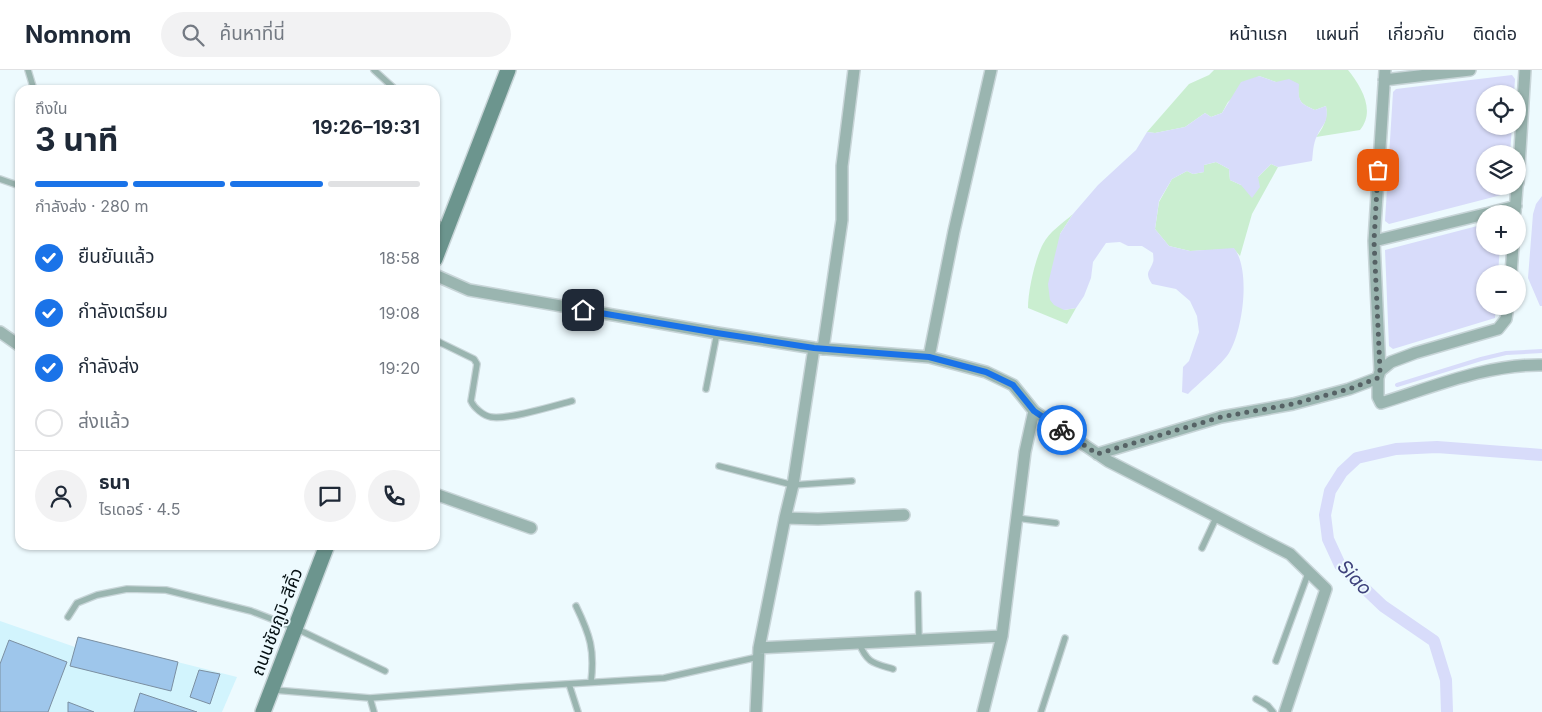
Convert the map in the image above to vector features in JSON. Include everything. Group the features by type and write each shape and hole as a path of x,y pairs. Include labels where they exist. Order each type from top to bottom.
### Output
{"main road":[{"path":"441,224 508,70"},
{"name":"ถนนชัยภูมิ-สีคิ้ว","path":"263,712 325,550"}],"street":[{"path":"756,712 758,652 793,485 842,220 842,166 854,70"},
{"path":"929,357 954,231 992,70"},
{"path":"1470,70 1384,75 1374,241 1378,397 1381,403 1479,373 1526,364 1542,365"},
{"path":"1520,145 1525,70"},
{"path":"1374,241 1476,216"},
{"path":"440,277 469,290 717,333 818,348 929,357 986,372 1013,385 1034,411 1097,454 1216,518 1290,554 1326,589 1285,712"},
{"path":"1097,454 1221,417 1293,404 1349,389 1379,378 1385,365 1415,353 1498,330 1507,315"},
{"path":"0,332 15,342"},
{"path":"983,712 1002,636 1025,452 1034,411"},
{"path":"440,496 531,528"},
{"path":"785,518 818,519 904,515"},
{"path":"758,652 859,643 1002,636"}],"lane":[{"path":"28,70 32,85"},
{"path":"374,70 390,85"},
{"path":"0,178 15,184"},
{"path":"706,389 717,333"},
{"path":"440,342 474,359 477,364 477,372 470,401 474,407 489,417 502,418 572,401"},
{"path":"719,466 793,485 852,481"},
{"path":"1016,518 1056,523"},
{"path":"1202,548 1216,518"},
{"path":"1276,662 1309,571"},
{"path":"68,617 77,603 97,595 128,589 166,590 250,611 295,628 385,671"},
{"path":"918,594 919,640"},
{"path":"576,606 592,644 593,666 591,682"},
{"path":"1041,712 1065,638"},
{"path":"859,643 863,655 870,662 893,669"},
{"path":"272,690 370,698 664,678 758,652"},
{"path":"569,684 578,712"},
{"path":"370,698 374,712"},
{"path":"1256,700 1268,706 1273,712"}],"shaded area":[{"path":"1512,75 1515,79 1515,85 1476,85 1476,135 1511,135 1511,145 1476,145 1476,195 1501,195 1389,224 1385,221 1393,92 1396,89"},
{"path":"1259,76 1276,82 1289,79 1299,84 1299,98 1301,101 1315,110 1326,106 1326,120 1316,139 1312,161 1278,167 1271,164 1258,177 1260,187 1252,198 1241,185 1230,180 1229,169 1216,162 1204,165 1204,172 1193,174 1187,171 1172,179 1159,201 1155,229 1169,246 1190,251 1234,248 1242,270 1243,300 1234,343 1221,363 1188,394 1182,392 1183,367 1189,361 1199,332 1197,316 1190,301 1176,289 1152,284 1148,272 1153,261 1153,253 1142,246 1128,246 1120,242 1106,243 1093,262 1091,278 1084,296 1076,308 1064,310 1054,305 1050,300 1048,284 1060,234 1073,214 1098,185 1136,150 1147,132 1155,133 1185,127 1205,113 1211,117 1222,113 1241,82"},
{"path":"1542,196 1542,306 1540,306 1528,278 1533,214 1536,204"},
{"path":"1476,226 1476,255 1499,255 1499,265 1476,265 1476,315 1495,315 1495,318 1393,349 1389,346 1385,250"},
{"path":"0,621 75,647 78,637 237,677 222,712 0,712"}],"green space":[{"path":"1214,70 1348,70 1358,83 1365,99 1367,115 1365,123 1360,130 1316,137 1325,122 1326,106 1315,110 1300,101 1298,84 1276,82 1259,76 1228,102 1222,113 1211,117 1205,113 1185,127 1155,133 1147,132 1189,84 1209,75"},
{"path":"1216,162 1229,169 1230,180 1241,185 1258,177 1271,164 1278,167 1252,214 1240,256 1234,249 1190,251 1169,246 1155,229 1159,202 1172,179 1187,171 1193,174 1204,172 1204,165"},
{"path":"1073,214 1060,234 1064,310 1076,308 1067,324 1028,308 1028,301 1035,266 1043,244 1052,232"}],"building":[{"path":"78,637 178,662 171,691 70,666"},
{"path":"9,640 67,662 48,712 0,712 0,664"},
{"path":"199,670 220,674 210,704 190,697"},
{"path":"140,693 197,712 134,712"},
{"path":"68,702 94,712 68,712"}],"waterway":[{"path":"1397,385 1506,353 1542,351"},
{"name":"Siao","path":"1447,712 1446,680 1434,641 1383,606 1340,565 1328,539 1325,515 1330,491 1342,472 1357,458 1396,449 1437,447 1542,455"}],"way so far":[{"path":"1062,430 1097,454 1221,417 1293,404 1349,389 1378,378 1380,370 1374,241 1378,170"}],"route":[{"path":"583,310 814,348 929,357 986,372 1013,385 1034,411 1062,430"}]}
